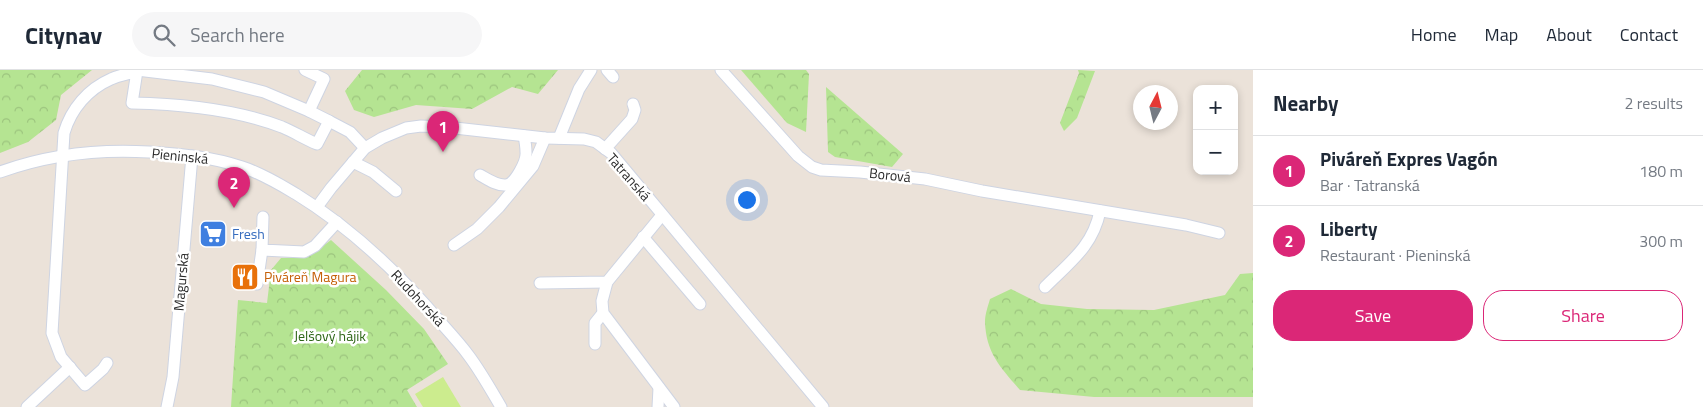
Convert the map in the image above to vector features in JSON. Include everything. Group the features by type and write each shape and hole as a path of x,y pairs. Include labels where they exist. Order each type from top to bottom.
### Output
{"street":[{"path":"137,70 132,103 209,109 248,117 281,127 317,144 329,121"},
{"path":"107,363 85,385 61,357 52,333 64,134 68,120 78,104 92,90 112,78 137,70 212,79 264,92 309,110 350,132 365,148"},
{"path":"305,70 324,78 309,110"},
{"path":"559,138 579,89 591,70"},
{"name":"Borová","path":"721,70 798,156 812,167 821,170 855,171 925,179 982,191 1186,225 1219,233"},
{"path":"605,149 632,119 635,110 633,104"},
{"name":"Tatranská","path":"317,207 365,148 382,138 406,128 421,126 446,127 544,138 584,139 596,142 611,153 823,407"},
{"path":"480,175 499,185 511,183 525,162 524,136"},
{"path":"454,245 477,229 499,207 533,166 544,138"},
{"name":"Pieninská","path":"0,172 18,165 91,152 128,151 192,156 212,159 243,168 272,180 317,207"},
{"name":"Magurská","path":"167,407 173,377 192,156"},
{"path":"353,162 373,172 396,191"},
{"name":"Rudohorská","path":"317,207 371,250 414,291 468,355 501,407"},
{"path":"1045,287 1089,241 1097,225 1100,211"},
{"path":"595,344 595,323 602,313 602,301 607,282 662,215"},
{"path":"256,284 262,250 263,217"},
{"path":"262,250 304,252 315,246 338,222"},
{"path":"643,237 700,304"},
{"path":"540,283 607,282"},
{"path":"602,313 674,407"},
{"path":"27,407 70,367"},
{"path":"658,407 659,388"}],"green space":[{"path":"0,70 92,70 61,95 56,120 28,142 0,153"},
{"path":"362,70 558,70 538,94 512,87 472,109 416,105 374,117 354,110 345,91"},
{"path":"741,70 806,70 809,74 806,132 787,123"},
{"path":"1078,70 1095,71 1077,118 1064,131 1060,123 1079,73"},
{"path":"826,87 903,154 892,167 835,157 828,152"},
{"name":"Jelšový hájik","path":"331,240 386,290 424,329 448,364 407,390 417,407 231,407 238,300 267,303 271,270 281,258 308,255"},
{"path":"1253,273 1253,397 1094,397 1020,390 1001,367 988,343 985,322 990,299 1011,289 1041,304 1087,309 1154,310 1225,295 1240,274"},
{"path":"443,377 461,407 423,407 415,394"}],"place":[{"name":"Piváreň Expres Vagón","path":"443,152"},
{"name":"Liberty","path":"234,208"},
{"name":"Fresh","path":"213,234"},
{"name":"Piváreň Magura","path":"245,277"}]}
